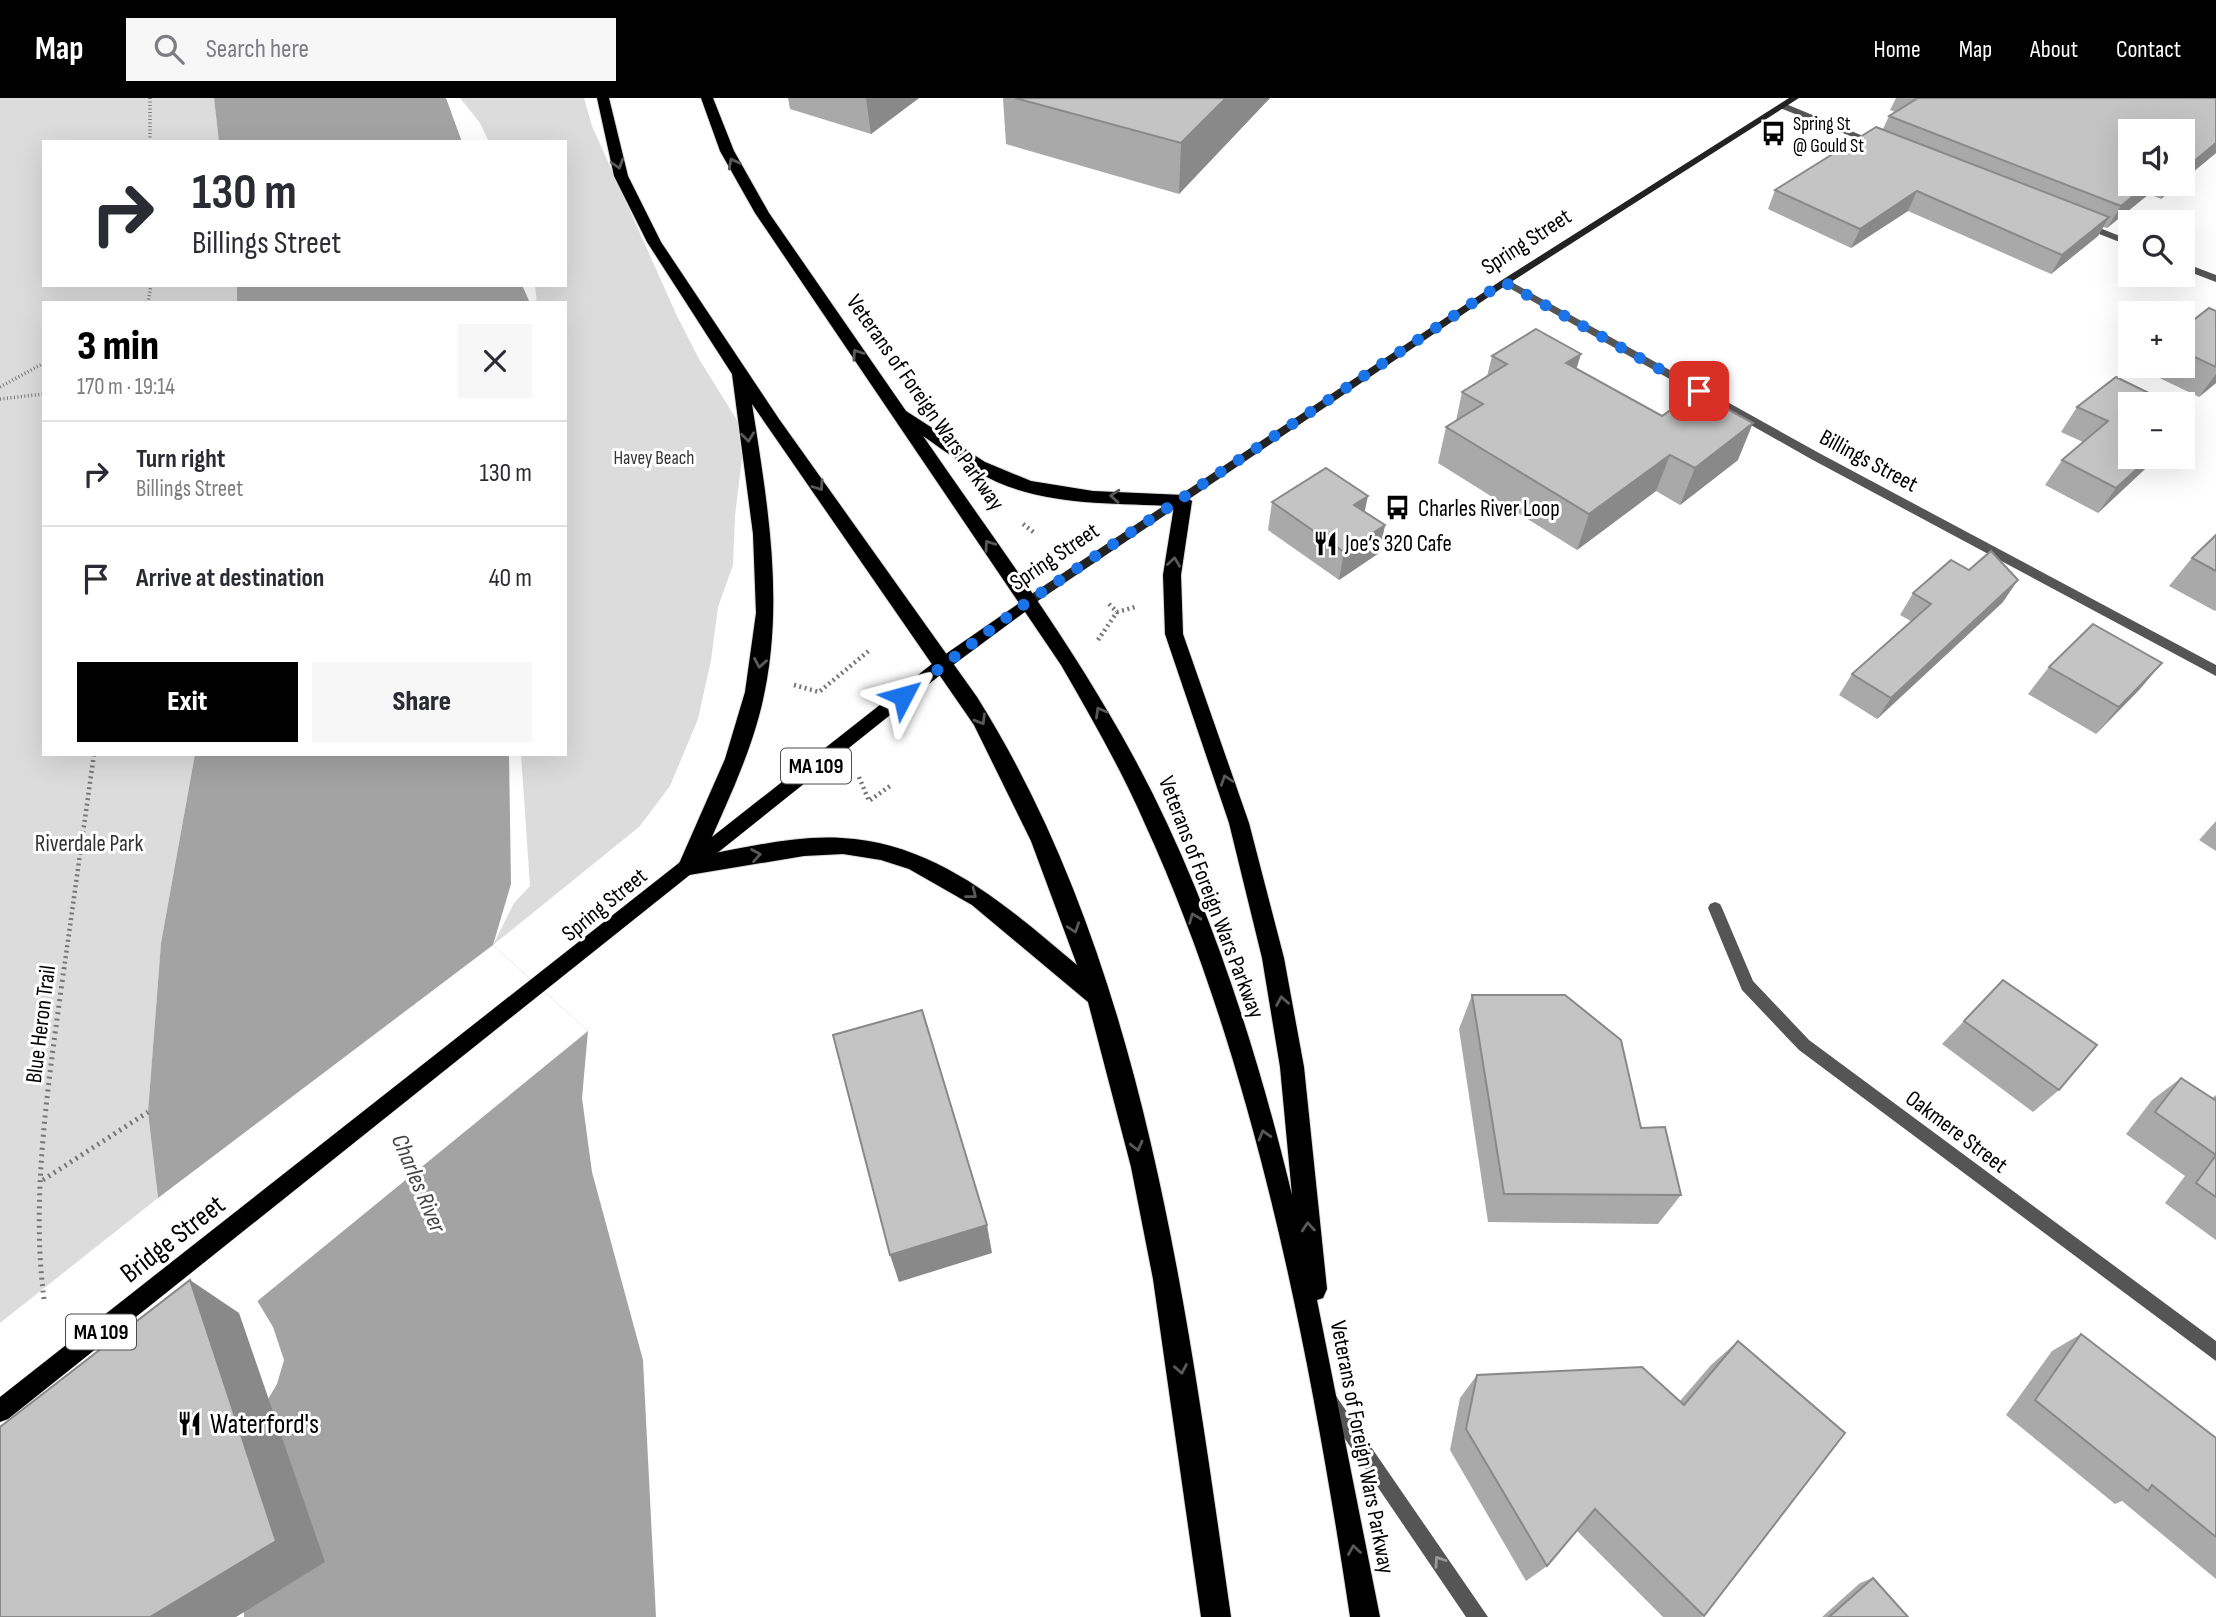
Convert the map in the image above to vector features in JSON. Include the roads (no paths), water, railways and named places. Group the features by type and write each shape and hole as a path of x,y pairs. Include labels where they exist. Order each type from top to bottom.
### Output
{"highway":[{"path":"603,98 616,160 636,208 664,258 989,735 1023,801 1065,904 1096,995 1123,1090 1154,1222 1186,1402 1216,1617"},
{"name":"Veterans of Foreign Wars Parkway","path":"707,98 727,151 743,182 1109,727 1156,825 1231,1023 1266,1138 1300,1276 1324,1392 1364,1617"},
{"path":"689,866 745,730 762,652 766,615 764,570 739,369"},
{"path":"895,410 983,467 1018,483 1059,492 1183,500 1172,575 1174,634 1239,822 1280,989 1295,1094 1324,1392"},
{"path":"689,866 825,847 883,852 915,861 967,889 1096,995"}],"main road":[{"name":"Spring Street","path":"381,1111 943,664 1027,602 1183,500 1504,282 1795,98"},
{"name":"Bridge Street","path":"0,1411 381,1111"}],"street":[{"path":"1783,106 1886,147"},
{"path":"2078,223 2118,238"},
{"path":"2195,270 2216,279"},
{"name":"Billings Street","path":"1504,282 1815,456 2216,671"},
{"name":"Oakmere Street","path":"1714,908 1747,985 1804,1045 2216,1352"},
{"path":"1324,1392 1478,1617"}],"water":[{"path":"214,98 446,98 461,140 219,140"},
{"path":"237,287 523,287 529,301 237,301"},
{"name":"Charles River","path":"195,756 509,756 511,884 493,945 588,1031 582,1098 592,1172 643,1360 656,1617 244,1617 240,1446 277,1384 284,1360 273,1327 255,1297 158,1198 148,1112 161,943"}],"place":[{"name":"Spring St @ Gould St","path":"1773,134"},
{"name":"Charles River Loop","path":"1398,508"},
{"name":"Joe’s 320 Cafe","path":"1325,543"},
{"name":"Waterford's","path":"190,1423"}],"park label":[{"name":"Havey Beach","path":"654,457"},
{"name":"Riverdale Park","path":"89,843"}]}
